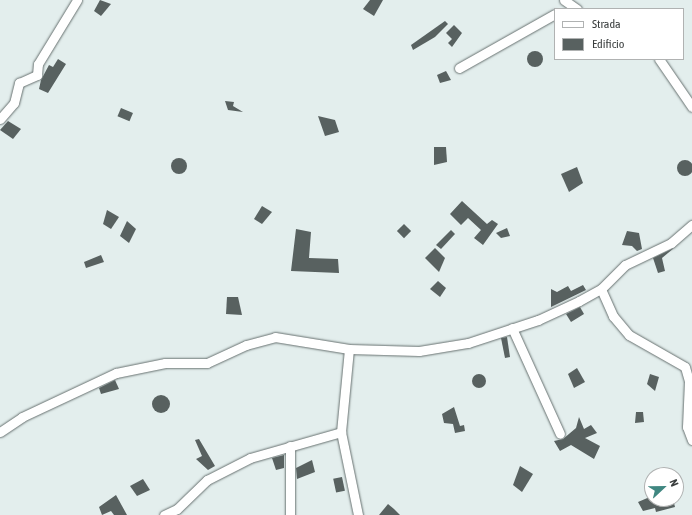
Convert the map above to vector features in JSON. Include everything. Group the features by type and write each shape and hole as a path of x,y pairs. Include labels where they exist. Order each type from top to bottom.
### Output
{"street":[{"path":"0,119 14,103 21,81 37,75 38,64 77,0"},
{"path":"565,4 575,8"},
{"path":"459,68 554,15"},
{"path":"660,60 692,107"},
{"path":"2,428 100,378 140,367 208,364 246,345 276,337 349,349 439,349 512,328 555,313 600,288 625,265 671,243 692,225"},
{"path":"600,288 614,316 629,335 685,367 688,375 688,427 692,440"},
{"path":"512,328 560,434"},
{"path":"349,349 341,432 358,515"},
{"path":"164,515 177,509 220,472 250,458 341,432"},
{"path":"290,446 290,515"}],"building":[{"path":"100,0 111,4 101,16 94,11"},
{"path":"370,0 383,0 374,16 363,9"},
{"path":"445,21 448,24 435,37 413,50 411,45"},
{"path":"454,25 462,33 452,47 448,43 452,39 446,33"},
{"path":"535,51 541,53 543,59 541,65 535,67 529,65 527,59 529,53"},
{"path":"58,59 66,64 48,93 39,89 41,80 49,65 53,67"},
{"path":"446,71 451,80 440,83 437,75"},
{"path":"225,101 234,102 233,106 243,112 228,110"},
{"path":"121,108 133,113 129,121 117,116"},
{"path":"318,116 335,120 339,132 325,136"},
{"path":"8,121 21,129 13,139 0,130"},
{"path":"434,147 446,147 447,162 434,165"},
{"path":"176,158 182,158 187,163 185,172 182,174 176,174 171,169 171,163"},
{"path":"685,160 692,165 693,168 688,175 685,176 678,171 677,168 682,161"},
{"path":"577,167 583,183 569,192 561,174"},
{"path":"462,201 487,224 492,220 498,224 483,245 474,238 481,230 468,218 461,225 450,214"},
{"path":"262,206 272,212 262,224 254,219"},
{"path":"107,210 119,217 111,229 103,224"},
{"path":"127,221 136,229 129,243 120,236"},
{"path":"404,224 411,231 404,238 397,231"},
{"path":"507,228 510,236 501,238 496,233"},
{"path":"296,229 311,232 309,258 338,259 339,273 291,271"},
{"path":"451,230 455,234 441,249 436,245"},
{"path":"627,231 639,233 642,249 637,251 632,246 622,245"},
{"path":"435,248 445,258 439,272 425,258"},
{"path":"674,248 662,258 665,271 658,273 653,258"},
{"path":"101,255 104,262 86,268 84,262"},
{"path":"438,281 446,288 440,297 430,289"},
{"path":"583,285 586,290 551,307 551,289 557,292 568,286 571,291"},
{"path":"227,297 238,297 242,315 226,314"},
{"path":"580,307 584,314 571,322 566,314"},
{"path":"507,337 510,357 505,358 501,338"},
{"path":"577,368 585,382 574,388 568,374"},
{"path":"479,374 484,376 486,381 484,386 479,388 474,386 472,381 474,376"},
{"path":"650,374 659,377 655,391 647,384"},
{"path":"115,380 119,389 101,394 99,388"},
{"path":"157,395 165,395 170,400 168,411 165,413 157,413 152,408 152,400"},
{"path":"454,407 460,426 464,425 465,431 455,433 453,424 444,423 442,414"},
{"path":"636,412 643,412 644,422 635,423"},
{"path":"579,417 584,429 591,425 597,433 585,438 600,446 594,459 571,445 560,451 554,441 563,439 576,428"},
{"path":"199,439 215,466 208,470 196,459 202,456 195,440"},
{"path":"284,455 284,468 276,470 272,458"},
{"path":"312,460 315,472 297,479 296,468"},
{"path":"520,466 533,474 522,492 513,485"},
{"path":"342,477 345,491 336,493 333,479"},
{"path":"143,479 150,490 137,496 130,486"},
{"path":"116,495 127,515 114,515 111,511 102,515 99,507"},
{"path":"644,499 644,507 675,507 656,512 655,508 643,511 638,502"},
{"path":"388,504 394,509 400,515 379,515"}]}
